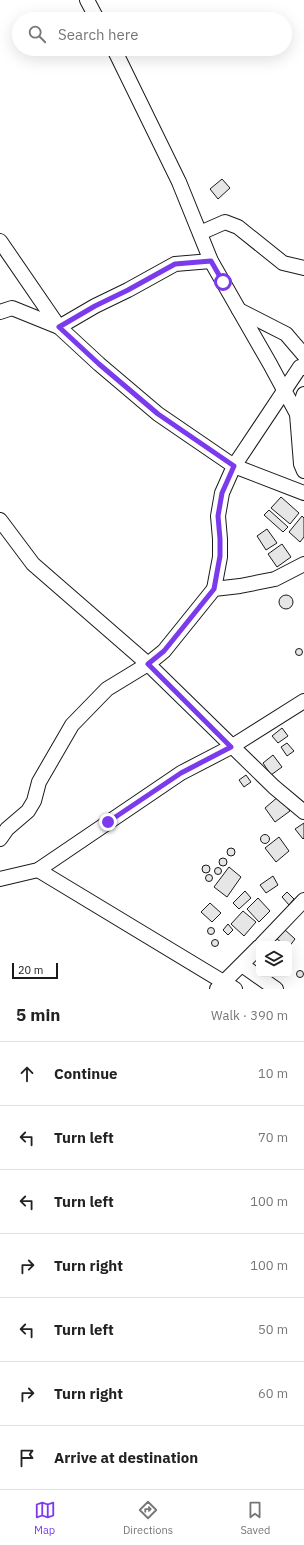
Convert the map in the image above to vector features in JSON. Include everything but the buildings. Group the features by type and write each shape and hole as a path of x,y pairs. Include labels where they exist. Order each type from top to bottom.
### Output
{"street":[{"path":"87,0 93,12"},
{"path":"117,56 179,182 211,261 297,414"},
{"path":"200,233 225,222 238,227 283,263 304,268"},
{"path":"0,241 59,327 99,364 158,414 234,466 304,493"},
{"path":"59,327 95,306 175,264 211,261"},
{"path":"0,312 12,308 59,327"},
{"path":"239,310 286,334 304,355"},
{"path":"0,839 8,829 28,811 34,801 39,782 72,726 107,689 148,664 164,651 214,589 220,556 218,516 222,493 234,466 300,367 304,368"},
{"path":"304,394 297,414 301,464 304,471"},
{"path":"0,520 34,564 148,664 231,747 274,787 304,812"},
{"path":"214,589 240,586 275,579 304,564"},
{"path":"0,879 38,870 181,773 231,747 304,701"},
{"path":"38,870 226,987 242,965 256,950"},
{"path":"265,941 304,900"},
{"path":"242,965 276,989"}],"route":[{"path":"108,822 181,773 231,747 148,664 164,651 214,589 220,556 218,516 222,493 234,466 158,414 99,364 59,327 95,306 175,264 211,261 223,282"}]}
